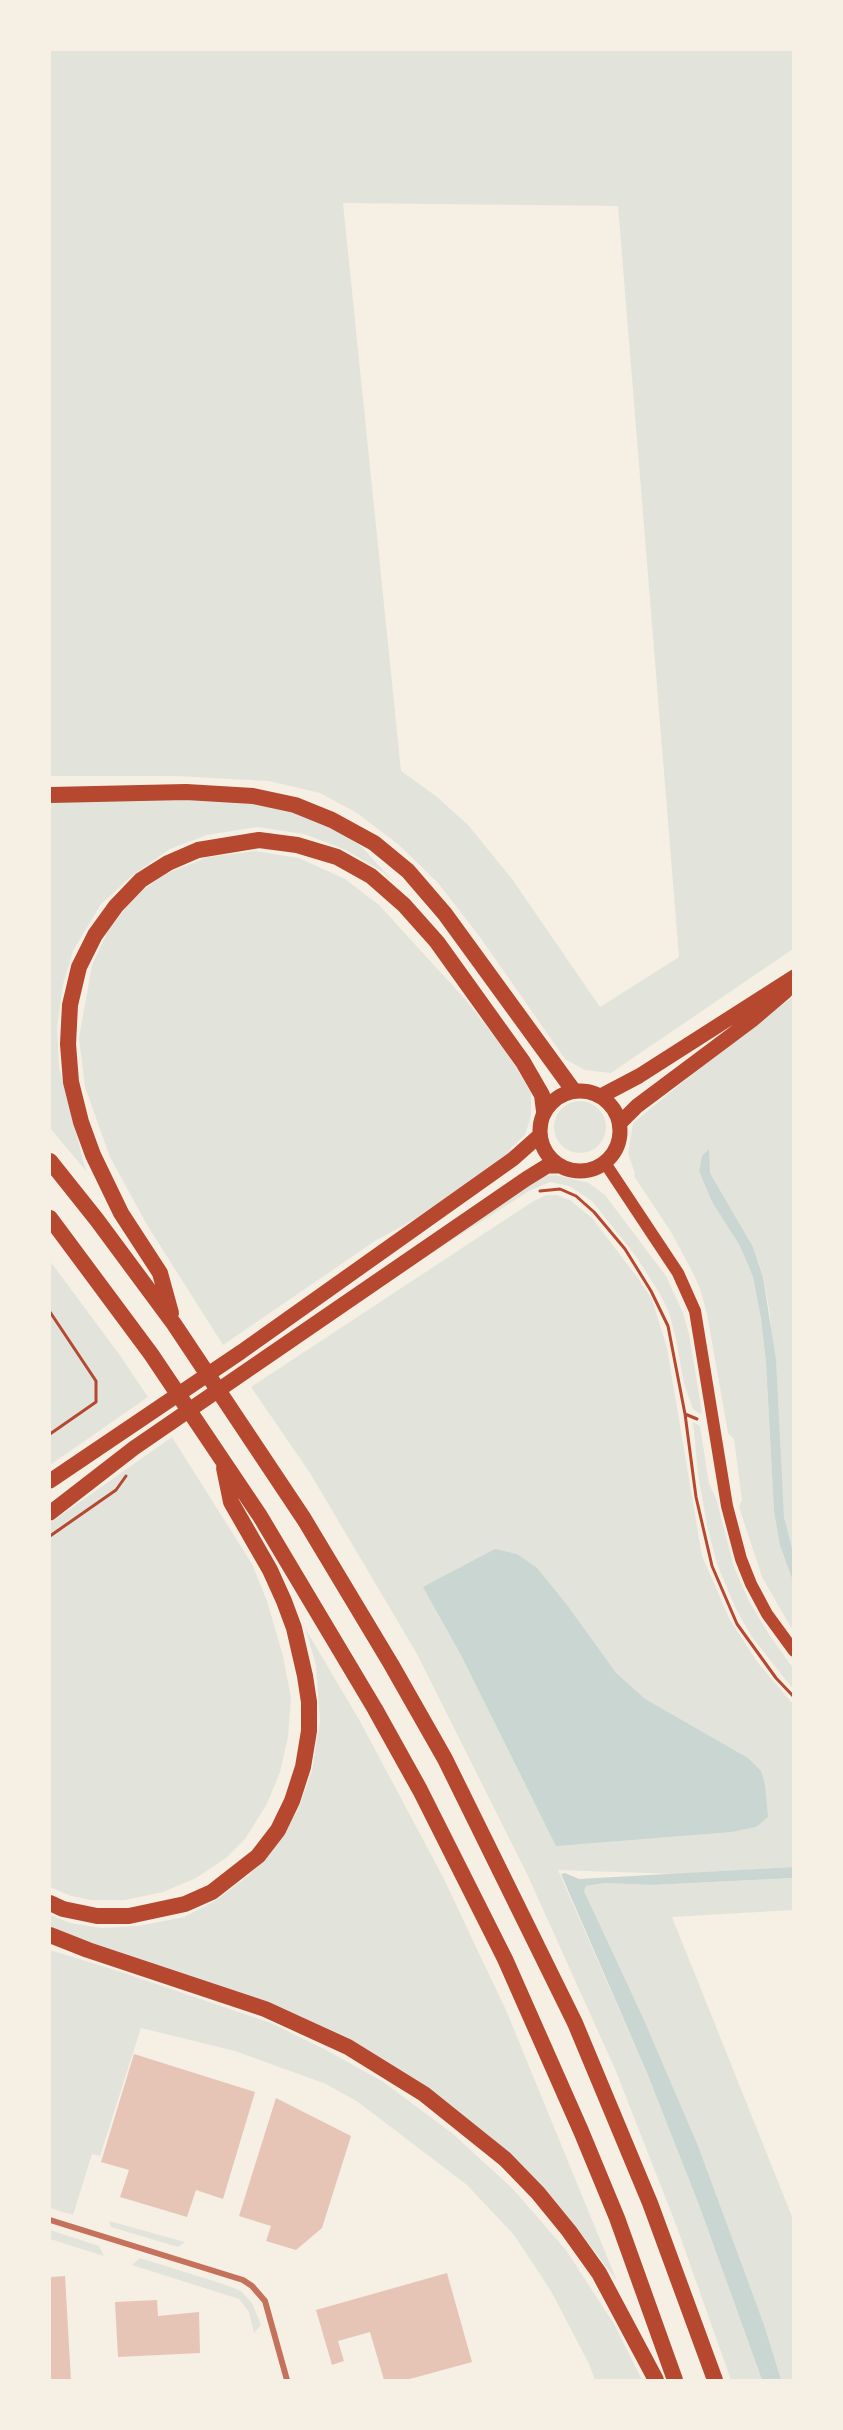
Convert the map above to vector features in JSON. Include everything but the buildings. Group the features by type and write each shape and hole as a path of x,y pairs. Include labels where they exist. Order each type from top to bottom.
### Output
{"highway":[{"path":"50,795 186,792 253,796 295,805 332,820 374,843 408,871 445,914 573,1090"},
{"path":"174,1324 160,1273 121,1213 93,1155 81,1122 71,1082 68,1044 70,1005 79,967 94,935 116,906 141,880 168,863 198,850 259,840 297,844 337,857 371,876 404,904 450,960 523,1062 542,1095 544,1111"},
{"path":"50,1161 98,1220 174,1324 304,1519 392,1664 445,1760 575,2024 650,2203 715,2380"},
{"path":"50,1218 151,1354 223,1459 296,1574 375,1709 505,1959 617,2218 675,2380"},
{"path":"50,1903 63,1909 96,1916 129,1916 185,1904 212,1892 258,1856 278,1830 292,1801 303,1767 309,1731 306,1676 294,1628 284,1602 270,1570 231,1502 223,1459"},
{"path":"50,1935 88,1950 265,2009 348,2047 424,2094 505,2159 538,2193 569,2231 599,2273 656,2380"}],"main road":[{"path":"601,1096 639,1076 794,977"},
{"path":"620,1123 637,1106 752,1020 794,985"},
{"path":"50,1513 153,1435 526,1179 547,1166 587,1171 605,1164 620,1140 620,1123 616,1112 601,1096 587,1091 573,1090 556,1097 544,1111 540,1123 543,1147 550,1158 561,1167"},
{"path":"50,1481 241,1352 513,1159 540,1135"},
{"path":"605,1164 678,1273 695,1311 727,1506 741,1559 767,1614 794,1651"}],"street":[{"path":"50,2220 243,2280 252,2286 265,2301 287,2380"}],"path":[{"path":"576,1196 594,1212 625,1249 651,1291 668,1326 685,1414 696,1497 712,1566 737,1624 776,1678 794,1697"},
{"path":"50,1312 96,1381 96,1402 50,1434"},
{"path":"685,1414 701,1421"}],"shaded area":[{"path":"50,50 793,50 793,949 611,1073 585,1070 565,1059 480,937 438,883 399,845 357,813 320,793 269,781 175,776 50,776","holes":["343,203 618,206 679,957 600,1007 512,879 468,825 436,796 401,771"]},
{"path":"50,798 247,800 298,812 334,827 361,846 394,882 383,872 346,850 304,834 257,827 207,835 170,849 134,874 101,904 73,951 63,985 57,1028 59,1067 86,1171 50,1128"},
{"path":"255,851 299,858 345,879 379,905 465,999 503,1047 531,1092 531,1116 525,1135 511,1148 510,1155 442,1204 375,1241 223,1345 147,1225 110,1157 85,1087 79,1038 92,965 108,931 136,895 165,874 208,857"},
{"path":"793,997 793,1552 784,1517 770,1315 763,1276 753,1247 710,1173 708,1160 702,1156 699,1171 712,1202 740,1246 753,1277 766,1363 774,1511 793,1581 793,1631 762,1577 739,1507 742,1500 734,1439 728,1433 707,1314 700,1289 671,1232 634,1176 628,1153 633,1123 744,1032"},
{"path":"575,1101 585,1101 599,1108 606,1127 599,1146 585,1153 575,1153 565,1149 558,1142 554,1132 554,1122 558,1112 565,1105"},
{"path":"709,1149 710,1173 753,1247 763,1277 776,1360 784,1517 793,1552 793,1581 780,1545 774,1511 766,1363 753,1277 740,1246 712,1202 699,1171 702,1156"},
{"path":"556,1175 589,1183 605,1195 666,1276 683,1313 689,1334 702,1412 700,1414 693,1409 684,1384 669,1312 635,1255 592,1201 569,1186 550,1182 529,1191 432,1253 288,1351 284,1351 543,1176"},
{"path":"546,1195 557,1195 570,1200 592,1218 652,1299 667,1348 702,1556 730,1620 758,1663 793,1704 793,1867 676,1874 558,1870 647,2073 699,2205 762,2380 731,2380 675,2222 615,2069 527,1874 417,1654 310,1473 251,1387"},
{"path":"50,1261 148,1397 50,1465"},
{"path":"693,1422 700,1426 709,1484 716,1498 734,1567 749,1601 793,1668 793,1689 752,1637 735,1607 717,1564 698,1474"},
{"path":"172,1437 252,1564 267,1601 283,1656 291,1698 288,1737 280,1772 267,1804 245,1839 226,1858 196,1878 163,1892 125,1900 91,1900 71,1896 50,1887 50,1523"},
{"path":"495,1549 517,1554 537,1568 616,1673 645,1699 748,1758 761,1771 765,1785 768,1817 756,1827 731,1832 556,1846 461,1655 423,1587"},
{"path":"305,1628 361,1723 444,1879 506,2010 617,2281 583,2236 373,2057 50,1932 50,1915 70,1923 101,1928 138,1926 184,1917 215,1901 248,1876 272,1851 298,1810 312,1771 320,1721 316,1665"},
{"path":"793,1867 793,1878 652,1885 605,1883 586,1886 584,1891 643,2018 698,2146 764,2325 781,2380 762,2380 699,2205 647,2073 561,1874 565,1873 579,1879"},
{"path":"793,1878 793,1910 672,1917 793,2219 793,2380 780,2380 672,2086 584,1891 585,1886 605,1883 651,1885"},
{"path":"50,1950 271,2023 382,2081 452,2133 513,2189 566,2250 614,2324 642,2380 595,2380 551,2291 514,2235 467,2185 358,2102 326,2084 235,2051 141,2028 100,2156 92,2154 73,2215 50,2208"},
{"path":"109,2221 185,2242 178,2247 111,2227"},
{"path":"50,2230 99,2246 104,2256 50,2239"},
{"path":"140,2258 241,2291 252,2303 261,2325 254,2333 249,2312 239,2299 132,2265"}]}
